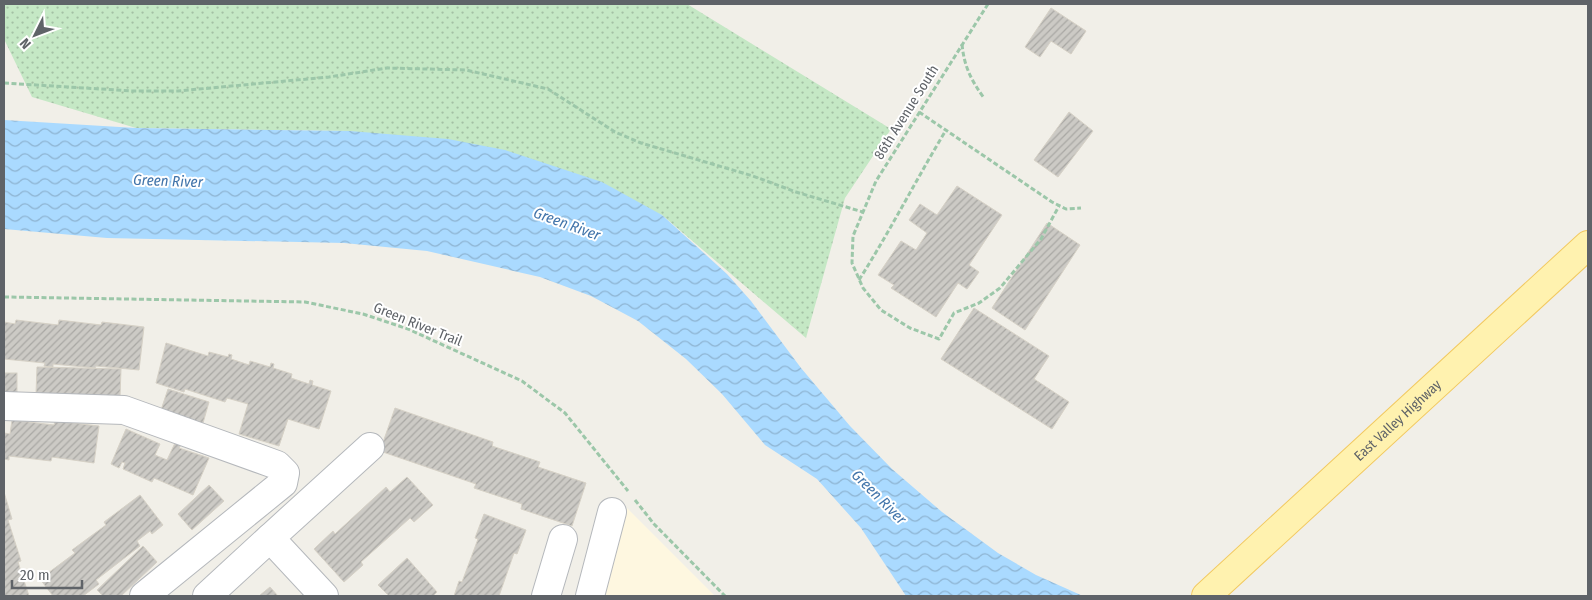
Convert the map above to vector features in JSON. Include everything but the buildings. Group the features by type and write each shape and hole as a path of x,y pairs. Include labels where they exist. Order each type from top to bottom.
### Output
{"main road":[{"name":"East Valley Highway","path":"1206,596 1588,245"}],"street":[{"path":"4,406 124,410 277,465 285,474 283,483 144,596"},
{"path":"207,596 370,448"},
{"path":"590,596 612,512"},
{"path":"270,538 324,596"},
{"path":"546,596 563,539"}],"path":[{"name":"86th Avenue South","path":"859,280 852,263 853,236 876,181 988,4"},
{"path":"962,44 964,62 969,76 984,98"},
{"path":"4,83 178,91 329,77 387,68 466,70 548,89 615,132 641,143 753,176 796,192 863,212"},
{"path":"919,112 1059,206 1066,209 1081,208"},
{"path":"946,130 916,181 898,217 859,280 863,288 881,310 910,328 939,339 954,313 978,303 1000,288 1041,239 1059,206"},
{"name":"Green River Trail","path":"4,297 305,302 363,314 408,329 522,381 565,413 654,524 725,596"}],"shaded area":[{"path":"627,508 715,596 604,596"}],"green space":[{"path":"4,4 687,4 891,129 845,198 806,338 662,215 350,131 136,128 32,97 4,39"}],"water":[{"name":"Green River","path":"4,120 136,128 350,131 448,139 505,150 602,182 662,215 727,274 751,301 801,368 850,426 892,469 942,512 998,553 1036,575 1083,596 906,596 861,528 817,479 765,445 722,394 686,359 638,321 591,296 540,277 427,251 344,243 107,238 4,229"}]}
